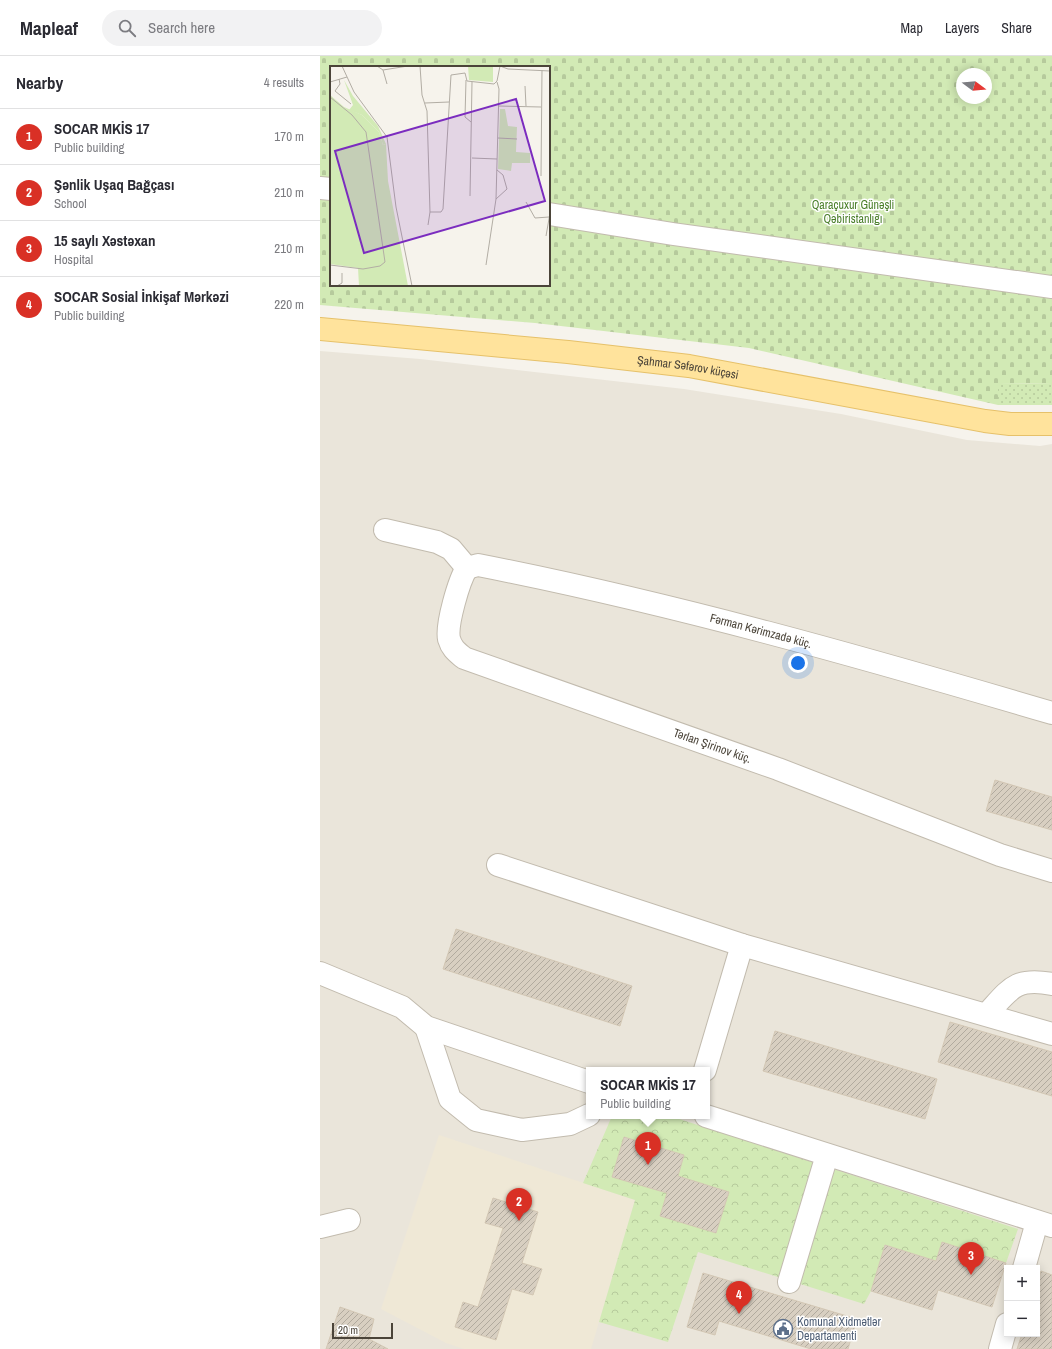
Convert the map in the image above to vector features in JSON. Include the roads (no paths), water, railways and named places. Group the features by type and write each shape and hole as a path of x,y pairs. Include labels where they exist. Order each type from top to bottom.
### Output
{"main road":[{"name":"Şahmar Səfərov küçəsi","path":"320,329 568,352 689,366 985,421 1010,424 1052,424"}],"street":[{"path":"550,214 673,234 1052,287"},
{"path":"385,530 437,542 451,549 467,568"},
{"name":"Fərman Kərimzadə küç.","path":"467,568 478,565 665,606 942,680 1052,712"},
{"name":"Tərlan Şirinov küç.","path":"467,568 462,576 450,623 449,638 454,650 464,658 770,766 1000,854 1052,871"},
{"path":"498,865 742,945 987,1014 1052,1034"},
{"path":"706,1067 742,945"},
{"path":"320,973 402,1007 426,1027 586,1081"},
{"path":"987,1014 1011,988 1032,980 1052,984"},
{"path":"426,1027 450,1098 476,1120 522,1130 570,1124 586,1116"},
{"path":"710,1117 1045,1224 1025,1265"},
{"path":"788,1282 827,1155"},
{"path":"320,1227 349,1220"},
{"path":"1000,1349 1004,1335"}],"place":[{"name":"SOCAR MKİS 17","path":"648,1165"},
{"name":"Şənlik Uşaq Bağçası","path":"519,1221"},
{"name":"15 saylı Xəstəxan","path":"971,1275"},
{"name":"SOCAR Sosial İnkişaf Mərkəzi","path":"739,1314"},
{"name":"Komunal Xidmətlər Departamenti","path":"783,1329"}],"park label":[{"name":"Qaraçuxur Günəşli Qəbiristanlığı","path":"853,212"}]}
